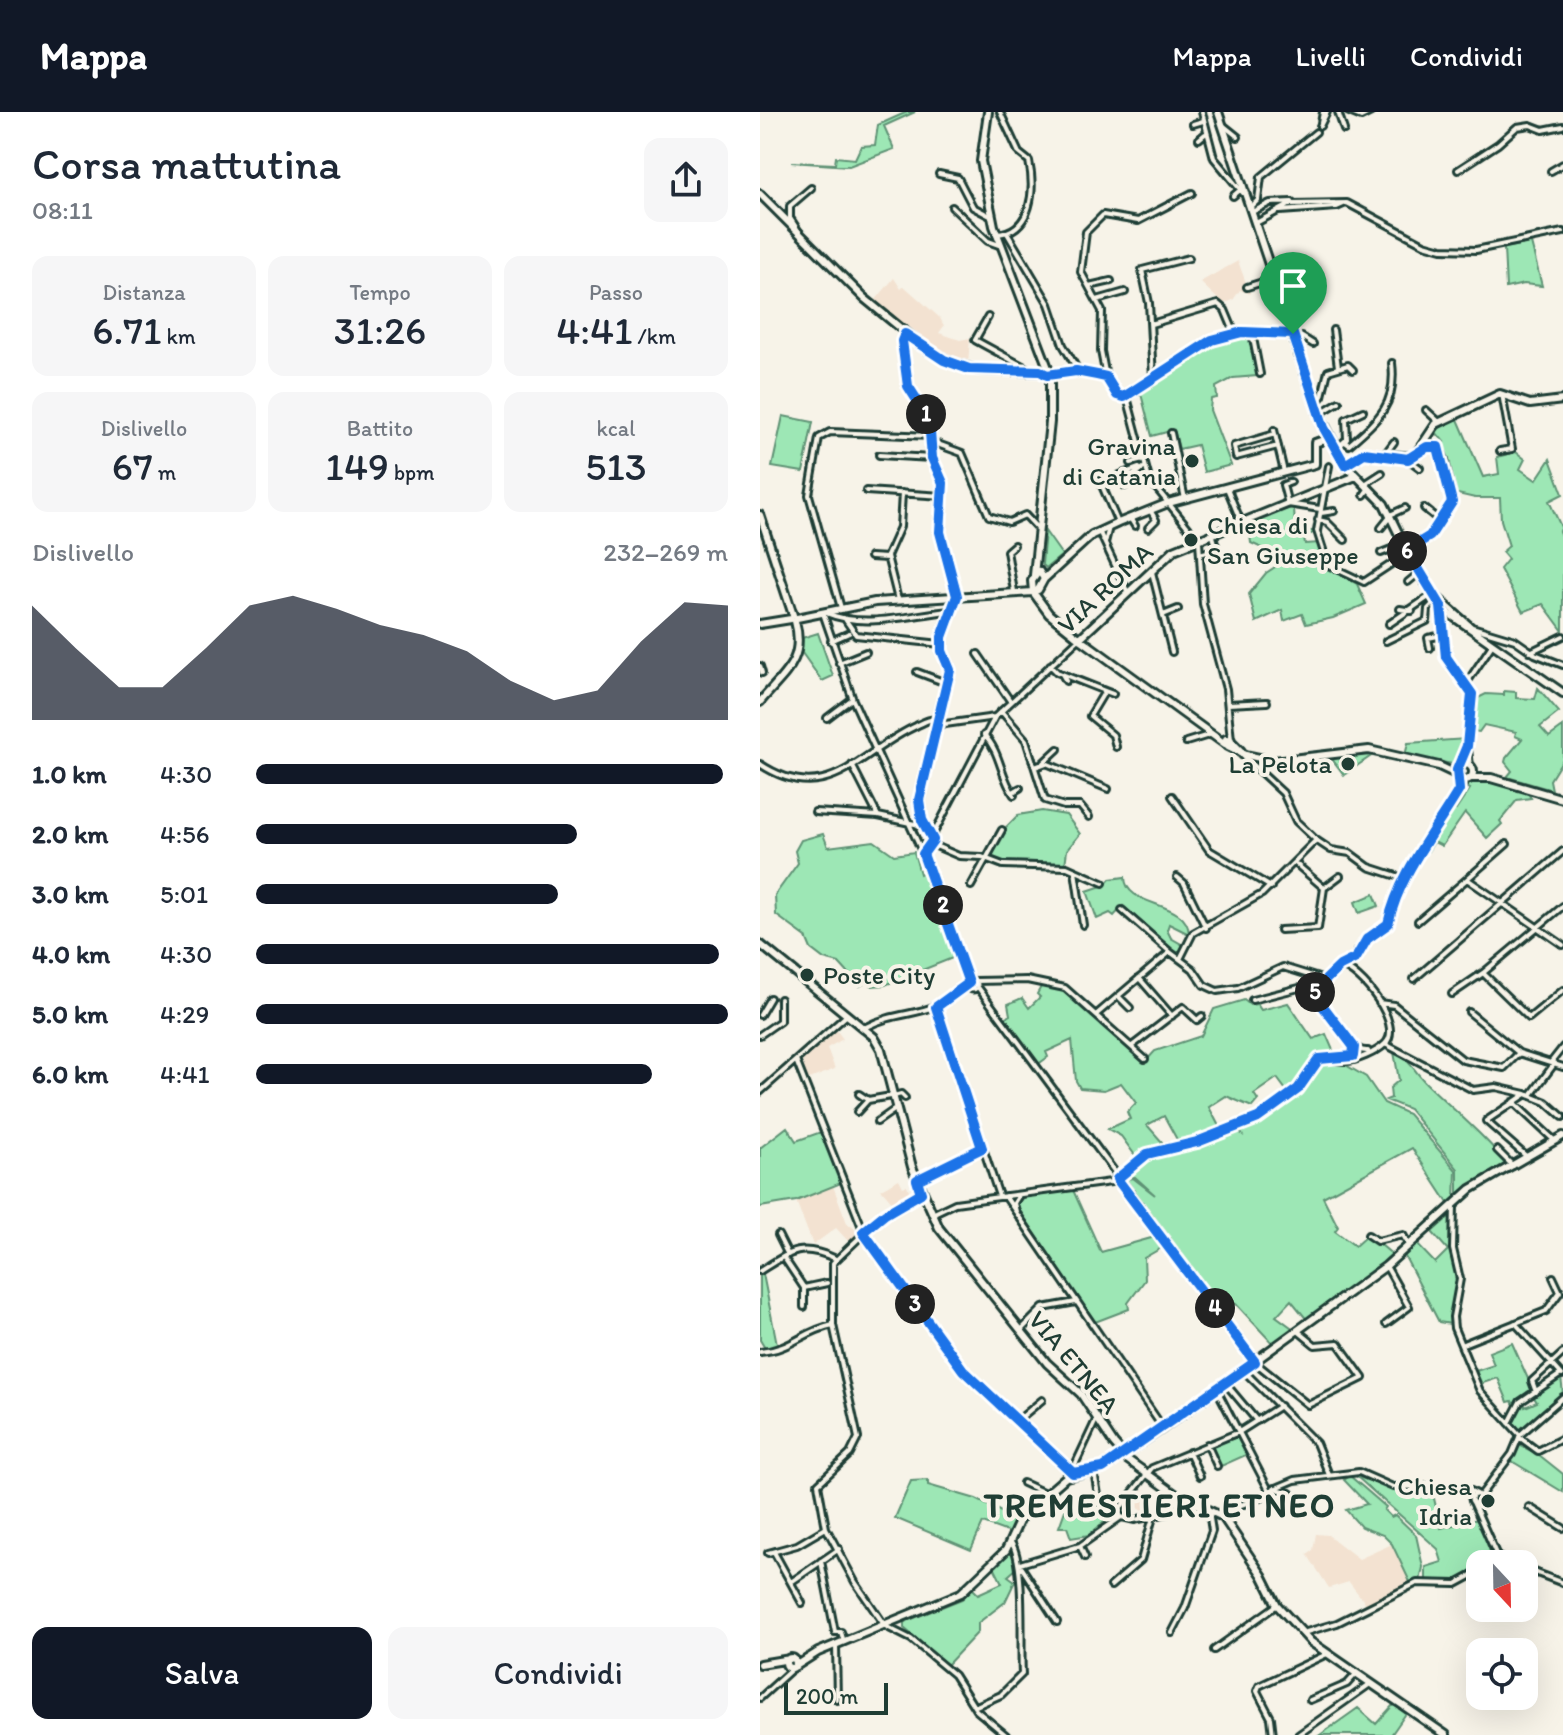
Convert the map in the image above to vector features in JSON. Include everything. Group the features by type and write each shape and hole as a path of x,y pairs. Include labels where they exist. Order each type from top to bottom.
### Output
{"main road":[{"path":"988,112 981,161 992,217 999,245 1043,346 1051,388 1039,554 1032,593 1080,638 1212,734 1251,757"},
{"path":"1218,112 1254,209 1275,278 1283,292 1319,414 1345,465 1390,515 1419,573 1437,600 1492,645 1563,693"},
{"path":"760,194 801,237 905,334 944,360 969,369 1046,370"},
{"path":"1345,465 1364,453 1408,459 1429,443 1439,422 1503,393 1536,404 1563,400"},
{"path":"1015,591 1056,566 1099,531 1168,503 1315,464 1315,443 1329,438"},
{"path":"1406,549 1425,541 1441,523 1452,502 1444,460 1437,446 1429,443"},
{"name":"VIA ROMA","path":"1080,638 1174,550 1356,476"},
{"path":"760,515 799,642 797,656 760,702"},
{"path":"1039,554 1043,606"},
{"path":"760,624 898,600 1015,591 1032,593 1040,588"},
{"path":"1227,741 1240,753 1251,757 1284,760 1362,750 1439,766 1463,778 1491,778"},
{"path":"1459,764 1463,778"},
{"path":"1439,766 1471,766 1491,778 1563,799"},
{"path":"1463,778 1471,766"},
{"name":"VIA ETNEA","path":"760,944 866,1027 881,1049 894,1110 921,1193 932,1214 1047,1363 1081,1394 1123,1454 1178,1496 1219,1513"},
{"path":"763,1663 791,1664 897,1623 966,1589 1002,1555 1019,1519 1074,1473 1094,1471 1163,1428 1386,1266 1471,1189 1563,1136"},
{"path":"1219,1513 1262,1575 1277,1605 1303,1633 1327,1654 1446,1735"}],"street":[{"path":"996,234 1007,233 1020,225 1033,195 1029,161 1019,153 1002,112"},
{"path":"1202,112 1205,134 1214,158 1247,197"},
{"path":"1338,112 1344,130"},
{"path":"1349,112 1360,117 1371,112"},
{"path":"1193,124 1203,121"},
{"path":"1223,125 1238,137"},
{"path":"1458,170 1498,144 1517,127 1530,125 1543,130 1563,126"},
{"path":"1316,132 1259,179 1254,209 1275,202 1347,203 1424,244 1442,249 1476,250 1563,232"},
{"path":"1199,139 1205,134"},
{"path":"1551,171 1563,164"},
{"path":"939,174 958,178 973,207 992,217"},
{"path":"801,237 801,229 790,218 790,206 811,188"},
{"path":"1233,196 1240,190"},
{"path":"1192,193 1138,221 1107,214 1093,221 1085,234 1081,269 1103,318 1100,346 1106,377 1117,395 1127,397 1212,340 1235,334 1302,337 1313,344"},
{"path":"1256,223 1273,212 1299,203"},
{"path":"1273,212 1337,207 1347,203"},
{"path":"952,207 988,241 999,245"},
{"path":"1007,233 1049,304 1063,345 1079,372"},
{"path":"1153,378 1151,324 1144,268 1189,258"},
{"path":"1247,287 1275,278"},
{"path":"1089,286 1111,281"},
{"path":"1097,300 1125,292"},
{"path":"1151,324 1218,304 1225,310 1235,334"},
{"path":"988,317 975,340 1027,370"},
{"path":"1333,330 1338,367"},
{"path":"1252,333 1260,374"},
{"path":"905,334 902,346 908,386 929,419 932,458 942,478 941,538 956,596 949,611 942,644 950,666 919,800 925,826 932,842 959,856 986,859 1003,865 1052,864 1103,883"},
{"path":"1336,449 1347,444 1389,407 1395,383 1392,363"},
{"path":"1316,403 1322,396 1326,373 1350,365 1353,370"},
{"path":"1046,370 1106,377"},
{"path":"1500,451 1512,449 1503,393"},
{"path":"1127,397 1149,479 1199,540 1203,604 1228,704 1227,741"},
{"path":"1483,401 1495,400 1505,405 1521,400"},
{"path":"1319,414 1339,402"},
{"path":"1426,410 1439,422"},
{"path":"1347,444 1346,419 1363,411"},
{"path":"1128,430 1135,427"},
{"path":"842,608 809,495 819,438 830,432 932,439 962,453 989,516 1009,522 1025,515 1041,531"},
{"path":"1278,446 1236,457 1234,446 1274,432 1278,446 1284,472"},
{"path":"1171,433 1185,499"},
{"path":"1385,454 1394,442"},
{"path":"879,455 932,458"},
{"path":"1408,459 1420,468"},
{"path":"1131,463 1143,460"},
{"path":"1329,466 1317,531 1327,564 1356,580 1367,580 1406,549"},
{"path":"1120,475 1145,467"},
{"path":"1125,486 1124,482 1145,467"},
{"path":"1364,495 1367,486 1382,473"},
{"path":"1100,481 1118,523"},
{"path":"1291,482 1283,485 1291,504 1334,511"},
{"path":"1227,488 1241,522"},
{"path":"866,491 943,496"},
{"path":"898,600 887,558 900,527 902,493"},
{"path":"1381,528 1390,515 1405,508"},
{"path":"1424,508 1441,523"},
{"path":"1148,528 1156,520 1150,510"},
{"path":"1130,518 1135,526"},
{"path":"1318,520 1327,522 1345,540"},
{"path":"1105,543 1109,527"},
{"path":"1099,531 1128,593"},
{"path":"1200,554 1219,548 1212,533"},
{"path":"1014,545 1007,551 1015,591"},
{"path":"1381,553 1406,549"},
{"path":"870,557 887,558"},
{"path":"1151,570 1172,652"},
{"path":"1408,582 1419,573"},
{"path":"1437,600 1446,657 1473,698 1467,746 1459,764"},
{"path":"1386,641 1427,621 1428,609 1437,600"},
{"path":"1389,624 1437,600 1444,601 1472,627 1515,640 1530,652 1563,665"},
{"path":"1163,615 1178,609"},
{"path":"1400,609 1412,611"},
{"path":"823,613 845,619 894,620 949,611"},
{"path":"823,613 852,699 923,854 973,985 1255,1362 1308,1405 1363,1378 1338,1343 1315,1345 1298,1331"},
{"path":"845,619 856,635 942,644"},
{"path":"831,641 849,633"},
{"path":"1430,648 1428,638 1443,635"},
{"path":"1530,652 1563,636"},
{"name":"VIA ROMA","path":"923,854 995,717 1080,638"},
{"path":"1466,684 1492,645"},
{"path":"839,663 866,652"},
{"path":"978,654 1011,702"},
{"path":"1050,665 1062,674 1113,694"},
{"path":"760,666 762,673"},
{"path":"917,672 946,684"},
{"path":"1062,674 1066,681"},
{"path":"1105,691 1090,716 1113,735 1116,747"},
{"path":"827,718 852,699"},
{"path":"1228,704 1267,702"},
{"path":"1001,711 1026,740 1046,801 1080,806 1089,817"},
{"path":"760,764 779,774 819,781 852,765 909,729 933,719 939,723 995,717"},
{"path":"987,719 990,725"},
{"path":"1186,742 1212,734"},
{"path":"984,735 1000,754 1001,776 1014,794 1020,788"},
{"path":"1467,746 1471,766"},
{"path":"1035,767 1058,749"},
{"path":"1240,753 1283,793 1296,821 1316,840 1331,850 1350,853 1369,867 1407,879"},
{"path":"1043,763 1108,789"},
{"path":"852,765 878,816"},
{"path":"1357,976 1356,958 1363,943 1388,924 1393,904 1417,852 1459,790 1463,778"},
{"path":"1172,796 1209,850 1271,887"},
{"path":"815,812 878,816 925,826"},
{"path":"971,886 1002,830"},
{"path":"1180,959 1193,933 1271,887 1316,840"},
{"path":"1418,921 1507,844"},
{"path":"1414,979 1563,851"},
{"path":"1295,863 1324,888"},
{"path":"1075,871 1083,925"},
{"path":"1280,930 1318,928 1324,888 1340,876"},
{"path":"1177,877 1206,928"},
{"path":"1467,879 1563,945"},
{"path":"1452,994 1483,973 1563,906"},
{"path":"1122,910 1193,969 1204,985 1217,991 1234,989 1283,967 1325,980"},
{"path":"1097,1014 1170,952"},
{"path":"1252,1000 1317,987 1338,967 1356,958"},
{"path":"1337,1059 1354,1060 1385,1044 1391,1026 1379,1003 1357,976 1338,967"},
{"path":"1483,973 1529,1018 1563,990"},
{"path":"1139,978 1172,1016"},
{"path":"866,1027 936,1007 984,981 1027,980 1057,985 1072,992 1145,1059"},
{"path":"1316,997 1317,987"},
{"path":"1300,988 1316,997 1354,1047 1361,1052 1374,1050"},
{"path":"1118,996 1130,1008"},
{"path":"760,1015 770,998"},
{"path":"760,1035 780,1021 780,999"},
{"path":"1379,1003 1394,1005 1463,1060 1504,1068 1519,1053"},
{"path":"1132,1046 1185,1006 1197,1020 1202,1016"},
{"path":"936,1007 982,1148 1002,1196 1163,1428"},
{"path":"1469,1012 1519,1053 1563,1067"},
{"path":"760,1092 797,1063 820,1037 849,1014"},
{"path":"1385,1044 1478,1091 1496,1087 1528,1094 1546,1102 1563,1117"},
{"path":"932,1214 949,1204 1097,1185 1117,1179 1147,1154 1197,1142 1258,1118 1298,1089 1316,1061 1353,1056 1354,1047"},
{"path":"1528,1158 1486,1121 1528,1094 1563,1047"},
{"path":"797,1063 863,1232 957,1362 1074,1473"},
{"path":"859,1094 868,1100"},
{"path":"857,1112 868,1100 901,1094 905,1098"},
{"path":"1513,1102 1555,1141"},
{"path":"877,1122 894,1110"},
{"path":"917,1180 982,1148"},
{"path":"1497,1150 1513,1166"},
{"path":"885,1626 855,1582 826,1528 818,1482 850,1454 858,1438 833,1325 833,1273 835,1259 863,1232 895,1207 921,1193"},
{"path":"1016,1196 1017,1215"},
{"path":"1454,1206 1452,1245 1460,1279 1453,1323 1480,1391 1535,1451 1563,1438"},
{"path":"859,1222 871,1226"},
{"path":"778,1235 804,1288 804,1307"},
{"path":"1368,1235 1377,1241 1403,1235 1410,1246"},
{"path":"761,1270 806,1248 835,1259"},
{"path":"827,1255 833,1273"},
{"path":"1386,1266 1409,1307 1386,1324"},
{"path":"1463,1344 1550,1308 1560,1292 1553,1277"},
{"path":"804,1288 827,1283"},
{"path":"1021,1330 1043,1308 1078,1302"},
{"path":"1509,1423 1517,1404 1562,1375 1515,1323"},
{"path":"760,1352 781,1350 810,1331 833,1325"},
{"path":"1536,1392 1532,1381 1563,1353"},
{"path":"1244,1371 1319,1447 1329,1475"},
{"path":"1226,1384 1257,1421"},
{"path":"1217,1390 1271,1491"},
{"path":"1477,1498 1512,1454 1520,1436 1563,1397"},
{"path":"1017,1421 1042,1400"},
{"path":"1021,1566 1080,1546 1118,1516 1148,1473 1239,1432 1280,1406"},
{"path":"1074,1473 1097,1418"},
{"path":"1207,1444 1217,1466"},
{"path":"1189,1452 1200,1476"},
{"path":"1094,1471 1099,1501"},
{"path":"1219,1513 1295,1480 1329,1475 1364,1473 1400,1488 1461,1486 1477,1498 1481,1520 1494,1550"},
{"path":"1023,1483 1047,1494"},
{"path":"1271,1491 1290,1493"},
{"path":"1072,1502 1099,1501 1118,1516 1153,1517 1172,1511 1178,1496"},
{"path":"1529,1507 1563,1528"},
{"path":"1172,1633 1185,1608 1212,1531 1208,1509"},
{"path":"1111,1586 1141,1560 1153,1517"},
{"path":"802,1603 771,1552 797,1545 826,1528"},
{"path":"1010,1541 1021,1566 1057,1622"},
{"path":"1080,1546 1085,1557"},
{"path":"791,1582 839,1549"},
{"path":"821,1561 835,1632 841,1632 844,1642"},
{"path":"974,1707 1001,1695 1022,1674 1018,1598 1021,1566"},
{"path":"1538,1573 1563,1583"},
{"path":"1303,1633 1360,1613 1417,1583 1456,1584 1466,1579"},
{"path":"1214,1650 1277,1605"},
{"path":"897,1623 911,1639 958,1678 974,1707 1006,1735"},
{"path":"897,1623 911,1639"},
{"path":"836,1645 837,1700"},
{"path":"1273,1735 1271,1718 1257,1691 1259,1686 1327,1654"},
{"path":"760,1698 783,1678 791,1664"},
{"path":"1310,1700 1347,1684 1356,1674"},
{"path":"1298,1735 1370,1684"}],"shaded area":[{"path":"1238,261 1250,294 1240,290 1233,300 1223,304 1200,282"},
{"path":"894,278 901,289 904,286 940,318 944,326 939,333 960,340 970,338 968,364 926,345 874,302"},
{"path":"835,1028 843,1039 827,1048 835,1069 807,1080 802,1060"},
{"path":"899,1179 903,1187 907,1185 911,1196 895,1205 881,1189"},
{"path":"833,1186 847,1223 859,1232 849,1242 836,1228 813,1245 796,1201"},
{"path":"1144,1490 1151,1493 1154,1500 1151,1507 1144,1510 1137,1507 1134,1500 1137,1493"},
{"path":"1316,1534 1328,1535 1359,1559 1392,1544 1411,1583 1367,1605 1349,1582 1329,1588 1307,1554 1313,1550"}],"green space":[{"path":"907,112 915,112 884,126 894,149 849,166 791,162 835,164 836,157 855,159 861,146 875,145 878,125"},
{"path":"1531,243 1542,286 1524,284 1506,288 1504,248"},
{"path":"1241,334 1249,335 1257,376 1233,378 1216,387 1217,398 1211,399 1210,410 1231,465 1204,472 1197,445 1179,449 1174,430 1152,436 1140,390 1213,342"},
{"path":"783,416 813,422 803,472 772,467"},
{"path":"1457,417 1483,477 1499,474 1497,457 1516,452 1525,459 1520,469 1536,480 1550,459 1563,494 1549,501 1562,529 1559,531 1563,540 1563,631 1543,604 1523,612 1500,569 1508,559 1502,552 1509,546 1501,520 1500,498 1475,498 1453,493 1440,444 1444,442 1435,431"},
{"path":"1286,506 1294,508 1295,527 1315,532 1304,537 1305,544 1320,543 1326,566 1357,584 1366,604 1333,618 1306,624 1302,614 1284,621 1282,610 1256,622 1249,594 1275,567 1273,553 1251,543 1250,535 1256,533 1251,520"},
{"path":"1045,531 1062,555 1046,568 1042,564"},
{"path":"818,633 833,676 822,681 802,653 802,638"},
{"path":"1538,688 1559,712 1540,727 1549,737 1563,727 1563,759 1550,780 1552,790 1507,777 1512,771 1505,762 1506,758 1522,739 1515,736 1516,732 1484,725 1479,732 1473,731 1476,699 1486,694 1504,695 1504,691 1516,692 1516,698 1535,699"},
{"path":"1466,739 1462,756 1453,764 1405,756 1408,743"},
{"name":"La Pelota","path":"1374,754 1344,775 1332,759"},
{"path":"1481,779 1524,788 1531,798 1517,800 1500,821 1502,824 1487,838 1465,813 1442,846 1434,842 1428,851 1423,847 1451,807 1456,810 1470,789 1464,786"},
{"path":"1042,811 1066,815 1080,834 1067,850 1065,865 1004,864 989,858 1006,827 1018,815"},
{"path":"823,834 828,847 874,841 894,855 914,852 920,874 928,871 957,950 955,957 885,985 872,986 868,981 860,986 839,963 824,959 811,949 806,937 776,915 775,895 798,863 795,851 801,840"},
{"path":"1125,877 1128,887 1135,894 1179,915 1186,923 1189,934 1169,924 1167,930 1171,938 1183,945 1180,956 1123,906 1114,916 1110,913 1097,919 1087,891 1105,885 1110,879"},
{"path":"1374,894 1379,906 1359,913 1355,902"},
{"path":"1042,985 1071,994 1145,1062 1155,1051 1201,1036 1214,1009 1244,1000 1250,1005 1257,1004 1261,1010 1288,1003 1313,1039 1326,1034 1335,1055 1319,1053 1297,1082 1297,1088 1289,1094 1277,1078 1254,1094 1258,1100 1252,1107 1226,1096 1209,1107 1222,1132 1180,1145 1164,1116 1147,1125 1162,1142 1160,1149 1137,1158 1121,1136 1108,1129 1130,1119 1127,1112 1136,1103 1121,1083 1104,1090 1080,1088 1076,1081 1072,1040 1046,1052 1048,1057 1037,1065 1003,1019 1010,1015 1008,1004 1022,998 1029,1008 1040,997 1037,994"},
{"path":"1394,1052 1409,1063 1509,1166 1458,1198 1458,1169 1409,1109 1386,1100 1391,1098 1390,1088 1399,1080"},
{"path":"1325,1061 1342,1063 1366,1077 1384,1103 1408,1114 1456,1170 1455,1200 1450,1206 1412,1148 1323,1197 1338,1227 1335,1231 1355,1246 1366,1236 1376,1243 1383,1242 1381,1245 1394,1256 1308,1321 1291,1300 1276,1316 1295,1330 1274,1345 1236,1304 1224,1298 1215,1304 1121,1180 1133,1178 1155,1195 1135,1177 1123,1176 1152,1154 1237,1130 1242,1134 1240,1129 1252,1125 1305,1087 1303,1083 1317,1064"},
{"path":"787,1127 796,1141 821,1132 841,1183 796,1201 760,1207 760,1148"},
{"path":"1073,1190 1101,1252 1155,1237 1163,1247 1144,1258 1145,1280 1128,1303 1129,1309 1095,1322 1016,1205 1023,1197"},
{"path":"1450,1216 1459,1279 1451,1324 1439,1322 1404,1255 1417,1244 1435,1263 1448,1250 1432,1232"},
{"path":"763,1274 778,1349 766,1350 760,1340 760,1276"},
{"path":"1512,1343 1533,1390 1514,1405 1512,1401 1508,1402 1498,1378 1480,1384 1476,1371 1494,1365 1489,1352"},
{"path":"1561,1378 1563,1393 1519,1430 1512,1422 1524,1402 1525,1407 1537,1402 1533,1396"},
{"path":"1239,1436 1248,1454 1219,1467 1211,1447"},
{"path":"1519,1445 1538,1454 1563,1474 1563,1492 1510,1460"},
{"path":"1350,1476 1386,1507 1384,1510 1391,1517 1395,1515 1416,1535 1423,1567 1420,1581 1410,1582 1392,1544 1383,1535 1361,1527 1346,1510 1367,1504 1344,1480"},
{"path":"1356,1476 1396,1491 1432,1490 1441,1528 1478,1519 1489,1550 1466,1550 1466,1577 1454,1583 1426,1581 1426,1567 1442,1562 1438,1549"},
{"path":"928,1480 928,1485 976,1499 1015,1519 1010,1533 983,1523 971,1550 895,1518 911,1481"},
{"path":"1090,1501 1111,1516 1089,1535 1071,1538 1067,1527 1059,1527 1067,1505"},
{"path":"1011,1549 1017,1568 1008,1576 1015,1581 1005,1602 978,1623 978,1632 947,1665 904,1628 904,1622 962,1599 972,1588 978,1594 1002,1583 994,1567"},
{"path":"1393,1705 1407,1712 1391,1735 1320,1735 1358,1708 1376,1724"}],"place":[{"name":"Gravina di Catania","path":"1192,461"},
{"name":"Chiesa di San Giuseppe","path":"1191,540"},
{"name":"La Pelota","path":"1348,764"},
{"name":"Poste City","path":"807,975"},
{"name":"Chiesa Idria","path":"1488,1501"}],"district":[{"name":"TREMESTIERI ETNEO","path":"1160,1505"}],"route":[{"path":"1242,332 1293,334 1324,428 1345,465 1364,453 1408,459 1433,446 1437,446 1444,460 1452,502 1430,536 1407,550 1441,606 1446,657 1472,694 1467,746 1457,770 1460,785 1417,852 1393,904 1388,924 1363,943 1356,958 1340,966 1316,989 1316,997 1354,1047 1353,1056 1319,1059 1311,1066 1298,1089 1258,1118 1197,1142 1147,1154 1117,1179 1255,1362 1103,1468 1073,1473 963,1370 863,1232 885,1214 921,1193 917,1180 982,1148 936,1007 969,983 923,854 933,840 922,820 919,800 938,725 941,697 950,670 942,651 943,630 946,616 957,596 947,568 940,532 943,483 932,458 930,423 910,392 902,341 905,334 944,360 978,370 1000,373 1040,371 1047,375 1076,371 1106,377 1117,395 1127,397 1212,340 1242,332"}]}
